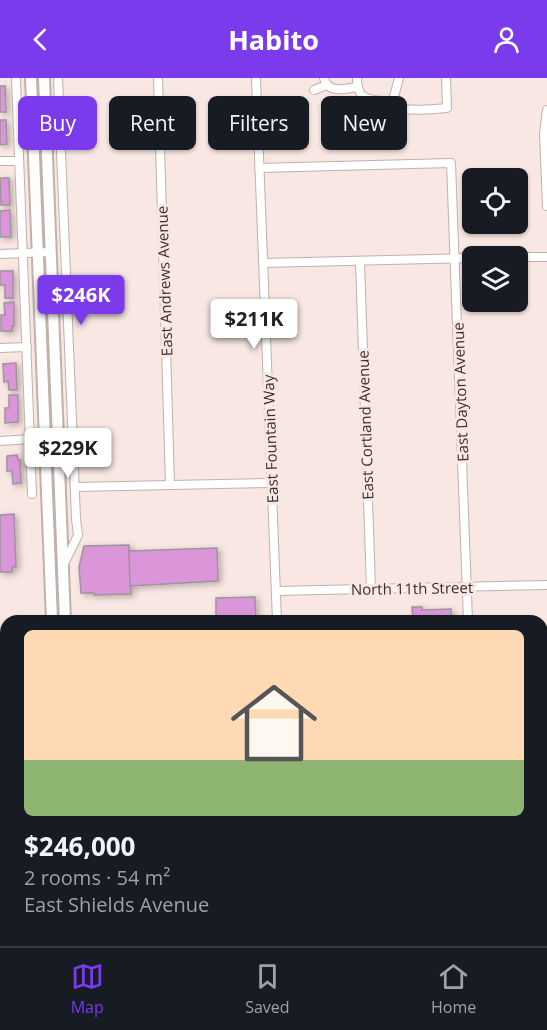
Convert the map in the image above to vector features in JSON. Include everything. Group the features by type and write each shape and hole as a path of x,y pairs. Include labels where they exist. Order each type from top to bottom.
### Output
{"main road":[{"path":"31,78 52,615"},
{"path":"44,78 65,615"},
{"path":"45,442 49,443 52,450 55,505 62,539"},
{"path":"50,578 57,583 59,595 64,599"}],"street":[{"path":"16,78 32,494"},
{"path":"58,78 76,519 79,532 63,565"},
{"name":"East Andrews Avenue","path":"158,78 170,484"},
{"name":"East Fountain Way","path":"256,78 277,615"},
{"path":"357,78 357,87 362,96"},
{"path":"394,96 399,78"},
{"path":"407,109 447,108 446,78"},
{"path":"314,90 326,82 337,90 357,87"},
{"path":"547,110 544,134 547,206"},
{"path":"0,161 19,161"},
{"name":"East Dayton Avenue","path":"259,168 451,163 468,615"},
{"path":"0,254 51,252"},
{"path":"528,257 547,256"},
{"path":"263,263 462,259"},
{"name":"East Cortland Avenue","path":"360,261 371,589"},
{"path":"0,348 27,346"},
{"path":"0,441 31,439"},
{"path":"75,487 272,483"},
{"name":"North 11th Street","path":"276,591 547,585"}],"building":[{"path":"0,86 5,86 6,112 0,112"},
{"path":"0,120 6,120 7,144 0,145"},
{"path":"0,178 9,178 10,205 1,205"},
{"path":"10,210 11,237 0,237 0,211"},
{"path":"0,271 13,271 13,298 5,298 5,285 0,285"},
{"path":"14,302 12,331 1,331 1,315 5,315 4,303"},
{"path":"16,363 17,390 9,390 8,381 4,382 3,364"},
{"path":"9,395 18,395 18,422 5,423 5,408 9,408"},
{"path":"17,455 20,460 21,483 13,484 12,471 7,471 7,456"},
{"path":"14,514 16,567 12,567 12,572 0,572 0,515"},
{"path":"129,545 131,594 81,593 79,567 84,546"},
{"path":"217,548 218,581 130,586 129,551"},
{"path":"255,597 256,615 216,615 216,598"},
{"path":"412,607 422,607 422,610 451,609 451,615 413,615"}]}
